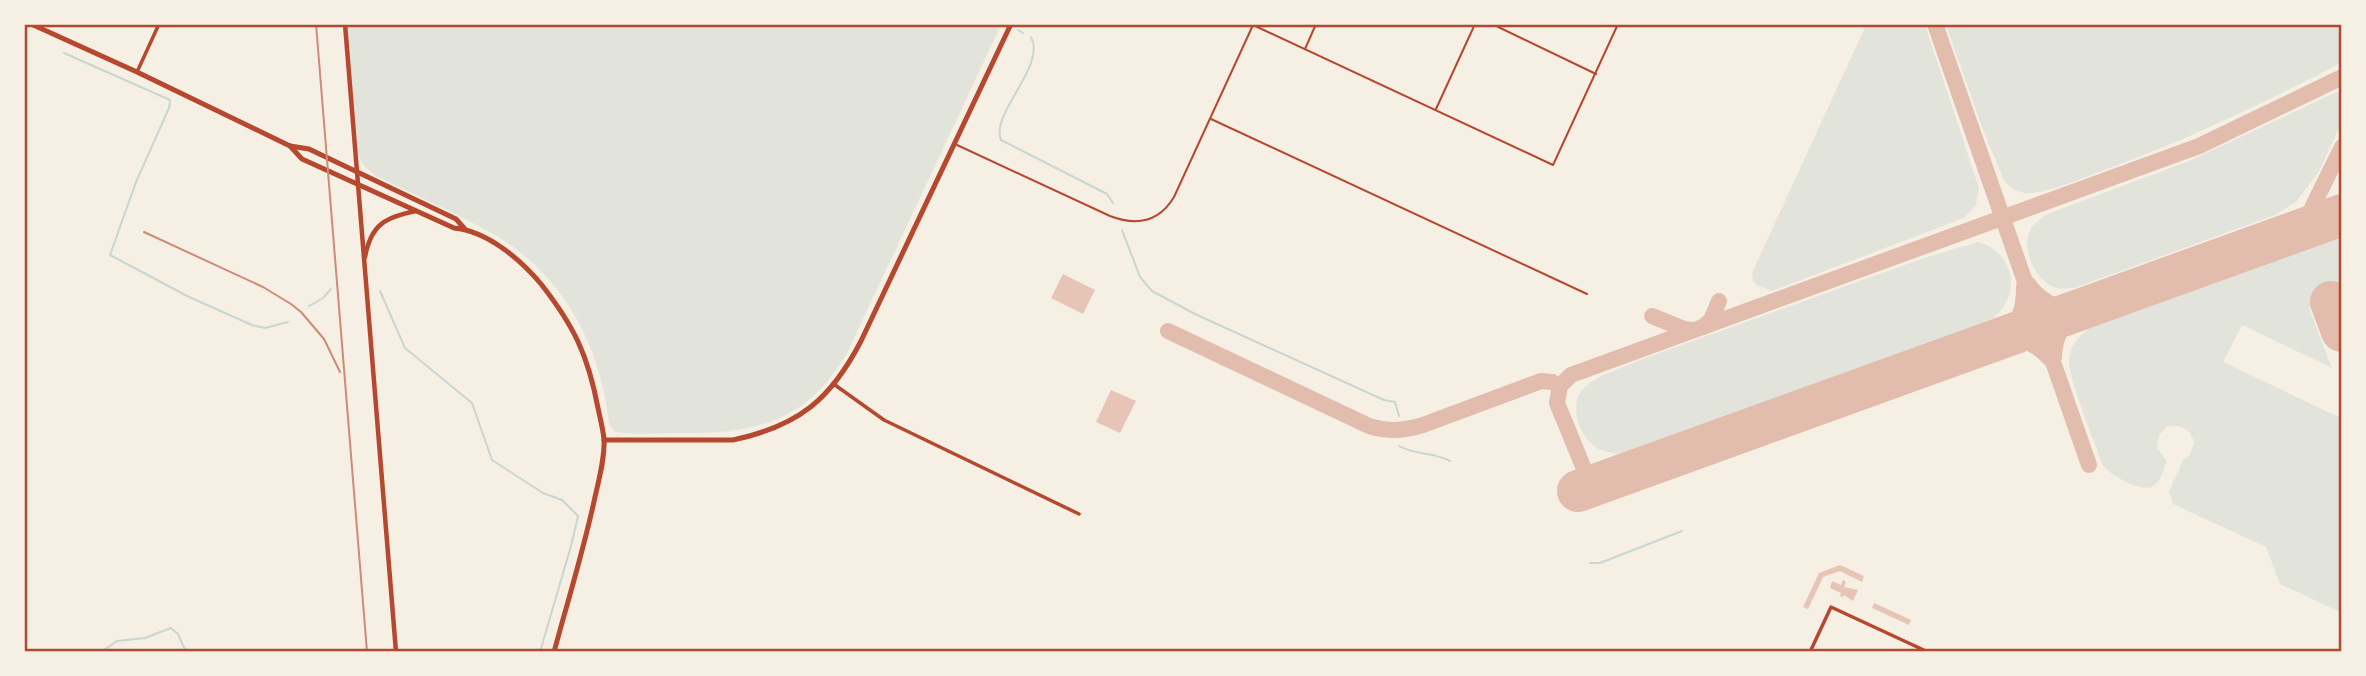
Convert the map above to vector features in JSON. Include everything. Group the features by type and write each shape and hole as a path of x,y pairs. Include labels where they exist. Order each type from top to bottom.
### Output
{"main road":[{"path":"32,24 290,146 309,149 456,219 464,229"},
{"path":"604,440 733,440 753,436 804,412 835,385 862,341 1011,24"},
{"path":"290,146 302,159 454,228 464,229 494,243 534,275 562,310 591,372 604,440 591,519 554,652"}],"street":[{"path":"137,72 159,24"},
{"path":"345,24 397,652"},
{"path":"364,265 370,236 380,224 389,218 417,211"},
{"path":"835,385 884,421 1079,514"},
{"path":"1811,652 1831,607 1928,652"}],"lane":[{"path":"1305,49 1316,24"},
{"path":"1435,110 1475,24"},
{"path":"1492,24 1596,74"},
{"path":"954,144 1123,221 1147,220 1168,207 1254,25 1553,165 1618,24"},
{"path":"1211,119 1587,294"}],"shaded area":[{"path":"346,25 1001,25 848,351 832,376 795,410 752,427 701,433 644,434 614,431 609,424 598,367 588,341 559,292 541,271 495,235 376,176 363,165 357,151"},
{"path":"1866,25 1925,25 1979,188 1976,205 1964,218 1772,291 1757,285 1753,281 1752,273"},
{"path":"1946,25 2341,25 2341,63 2167,146 2049,190 2023,193 2009,186 2004,180 1983,130"},
{"path":"2341,90 2341,124 2319,171 2296,202 2275,215 2074,288 2049,285 2036,272 2028,253 2028,235 2032,227 2045,215 2189,161"},
{"path":"2341,237 2341,297 2309,308 2332,368 2242,325 2223,362 2341,418 2340,612 2280,584 2266,547 2173,504 2169,492 2194,443 2191,434 2185,429 2168,426 2159,435 2157,448 2167,461 2155,485 2135,486 2106,468 2102,464 2077,395 2069,360 2075,342 2088,329"},
{"path":"1978,242 2000,255 2010,276 2008,299 1992,319 1620,454 1599,449 1581,429 1576,411 1580,394 1591,382 1604,375 1924,258"}],"building":[{"path":"1063,274 1095,290 1083,314 1051,298"},
{"path":"1111,390 1136,401 1120,433 1096,422"},
{"path":"1840,565 1864,576 1862,582 1840,571 1823,577 1808,609 1803,607 1819,573"},
{"path":"1843,580 1846,582 1844,587 1858,590 1853,601 1830,588 1832,581 1841,585"},
{"path":"1874,603 1911,620 1909,625 1872,608"}],"waterway":[{"path":"1018,30 1023,33"},
{"path":"1031,37 1034,49 1032,62 1003,117 1001,140 1107,194 1113,203"},
{"path":"64,53 170,100 169,108 136,182 110,255 189,297 252,325 265,328 288,322"},
{"path":"1122,230 1140,277 1152,291 1195,314 1384,400 1395,402 1399,416"},
{"path":"309,306 323,298 331,289"},
{"path":"380,291 405,348 472,403 492,460 543,493 562,500 578,516 540,652"},
{"path":"1399,446 1450,461"},
{"path":"1590,563 1600,563 1682,531"},
{"path":"101,652 117,641 145,638 171,628 178,634 186,652"}],"taxiway":[{"path":"1935,24 2089,465"},
{"path":"1591,486 1557,403 1560,386 1571,375 2199,146 2342,77"},
{"path":"2281,237 2307,218 2342,147"},
{"path":"2028,284 2041,298 2055,306 2090,306"},
{"path":"1983,344 2015,323 2022,308 2024,286"},
{"path":"1703,327 1711,320 1719,301"},
{"path":"2054,357 2062,328 2085,309"},
{"path":"1652,316 1693,330"},
{"path":"1168,331 1369,426 1390,430 1423,425 1541,381 1560,386"},
{"path":"1996,341 2011,339 2026,342 2039,348 2050,359"}],"runway":[{"path":"1578,491 2342,215"},
{"path":"2331,302 2342,331"}],"railway":[{"path":"316,24 367,652"},
{"path":"144,232 263,287 291,304 324,339 340,372"}]}
